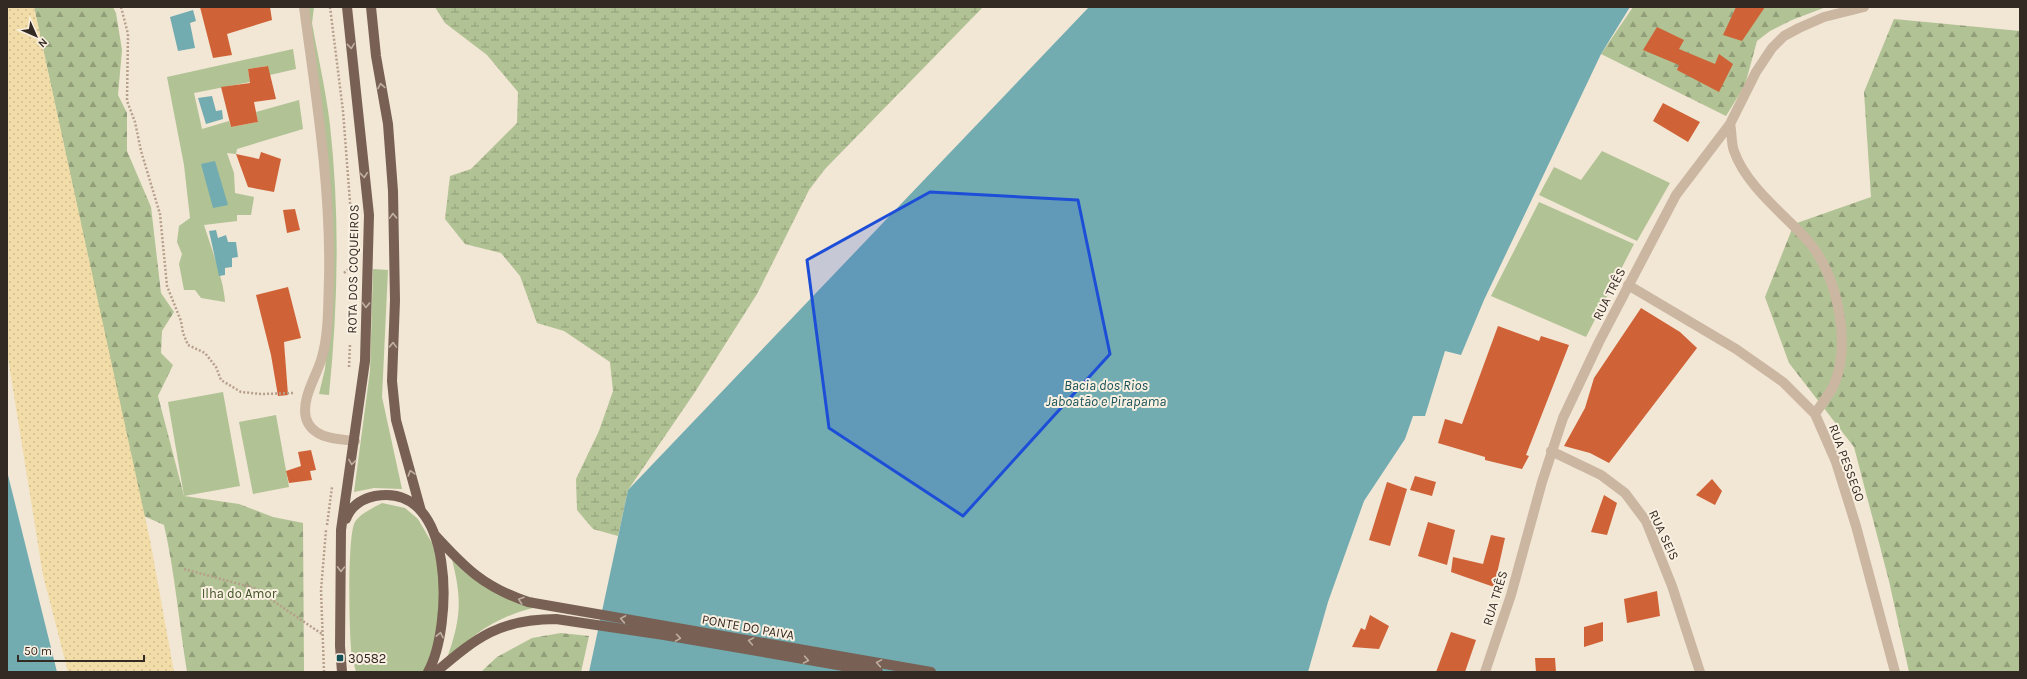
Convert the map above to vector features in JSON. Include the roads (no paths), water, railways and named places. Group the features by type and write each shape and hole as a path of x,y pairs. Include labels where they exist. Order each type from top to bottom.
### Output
{"main road":[{"name":"ROTA DOS COQUEIROS","path":"342,672 340,646 342,530 365,361 368,215 347,7"},
{"name":"ROTA DOS COQUEIROS","path":"371,7 376,56 388,124 393,191 395,300 392,381 396,420 421,511 435,535 459,561 486,584 503,594 528,602 560,608"},
{"name":"ROTA DOS COQUEIROS","path":"342,530 348,513 356,504 366,498 382,495 395,496 410,501 421,511"},
{"name":"ROTA DOS COQUEIROS","path":"428,672 435,656 444,612 443,578 435,535"},
{"name":"PONTE DO PAIVA","path":"560,608 931,672"},
{"name":"PONTE DO PAIVA","path":"436,672 457,653 483,635 509,624 540,619 556,619 703,642 878,672"}],"street":[{"path":"304,7 320,124 327,194 329,277 327,327 322,357 306,404 306,418 311,428 320,435 330,438 355,441"},
{"name":"RUA TRÊS","path":"1485,672 1511,595 1551,451 1563,418 1628,285 1676,195 1730,124 1756,72 1772,48 1784,36 1824,17 1864,7"},
{"path":"1730,124 1734,151 1749,178 1771,204 1810,243 1828,275 1842,324 1840,362 1832,388 1815,414"},
{"name":"RUA PESSEGO","path":"1628,285 1736,348 1783,382 1815,414 1836,462 1856,526 1895,672"},
{"name":"RUA SEIS","path":"1551,451 1607,480 1625,493 1646,521 1672,586 1700,672"}],"water":[{"name":"Bacia dos Rios Jaboatão e Pirapama","path":"1089,7 1630,7 1601,54 1484,300 1461,355 1445,351 1425,416 1413,416 1405,439 1364,501 1328,602 1308,672 589,672 628,490"},
{"path":"193,10 196,21 190,23 195,48 178,51 170,17"},
{"path":"212,96 216,111 222,110 223,119 206,124 198,98"},
{"path":"215,161 228,205 213,208 201,164"},
{"path":"216,230 218,238 226,235 228,242 236,242 238,257 232,258 232,267 225,268 225,275 219,276 209,231"},
{"path":"7,471 57,672 7,672"}],"place":[{"name":"30582","path":"340,658"}],"park label":[{"name":"Ilha do Amor","path":"239,593"}]}
